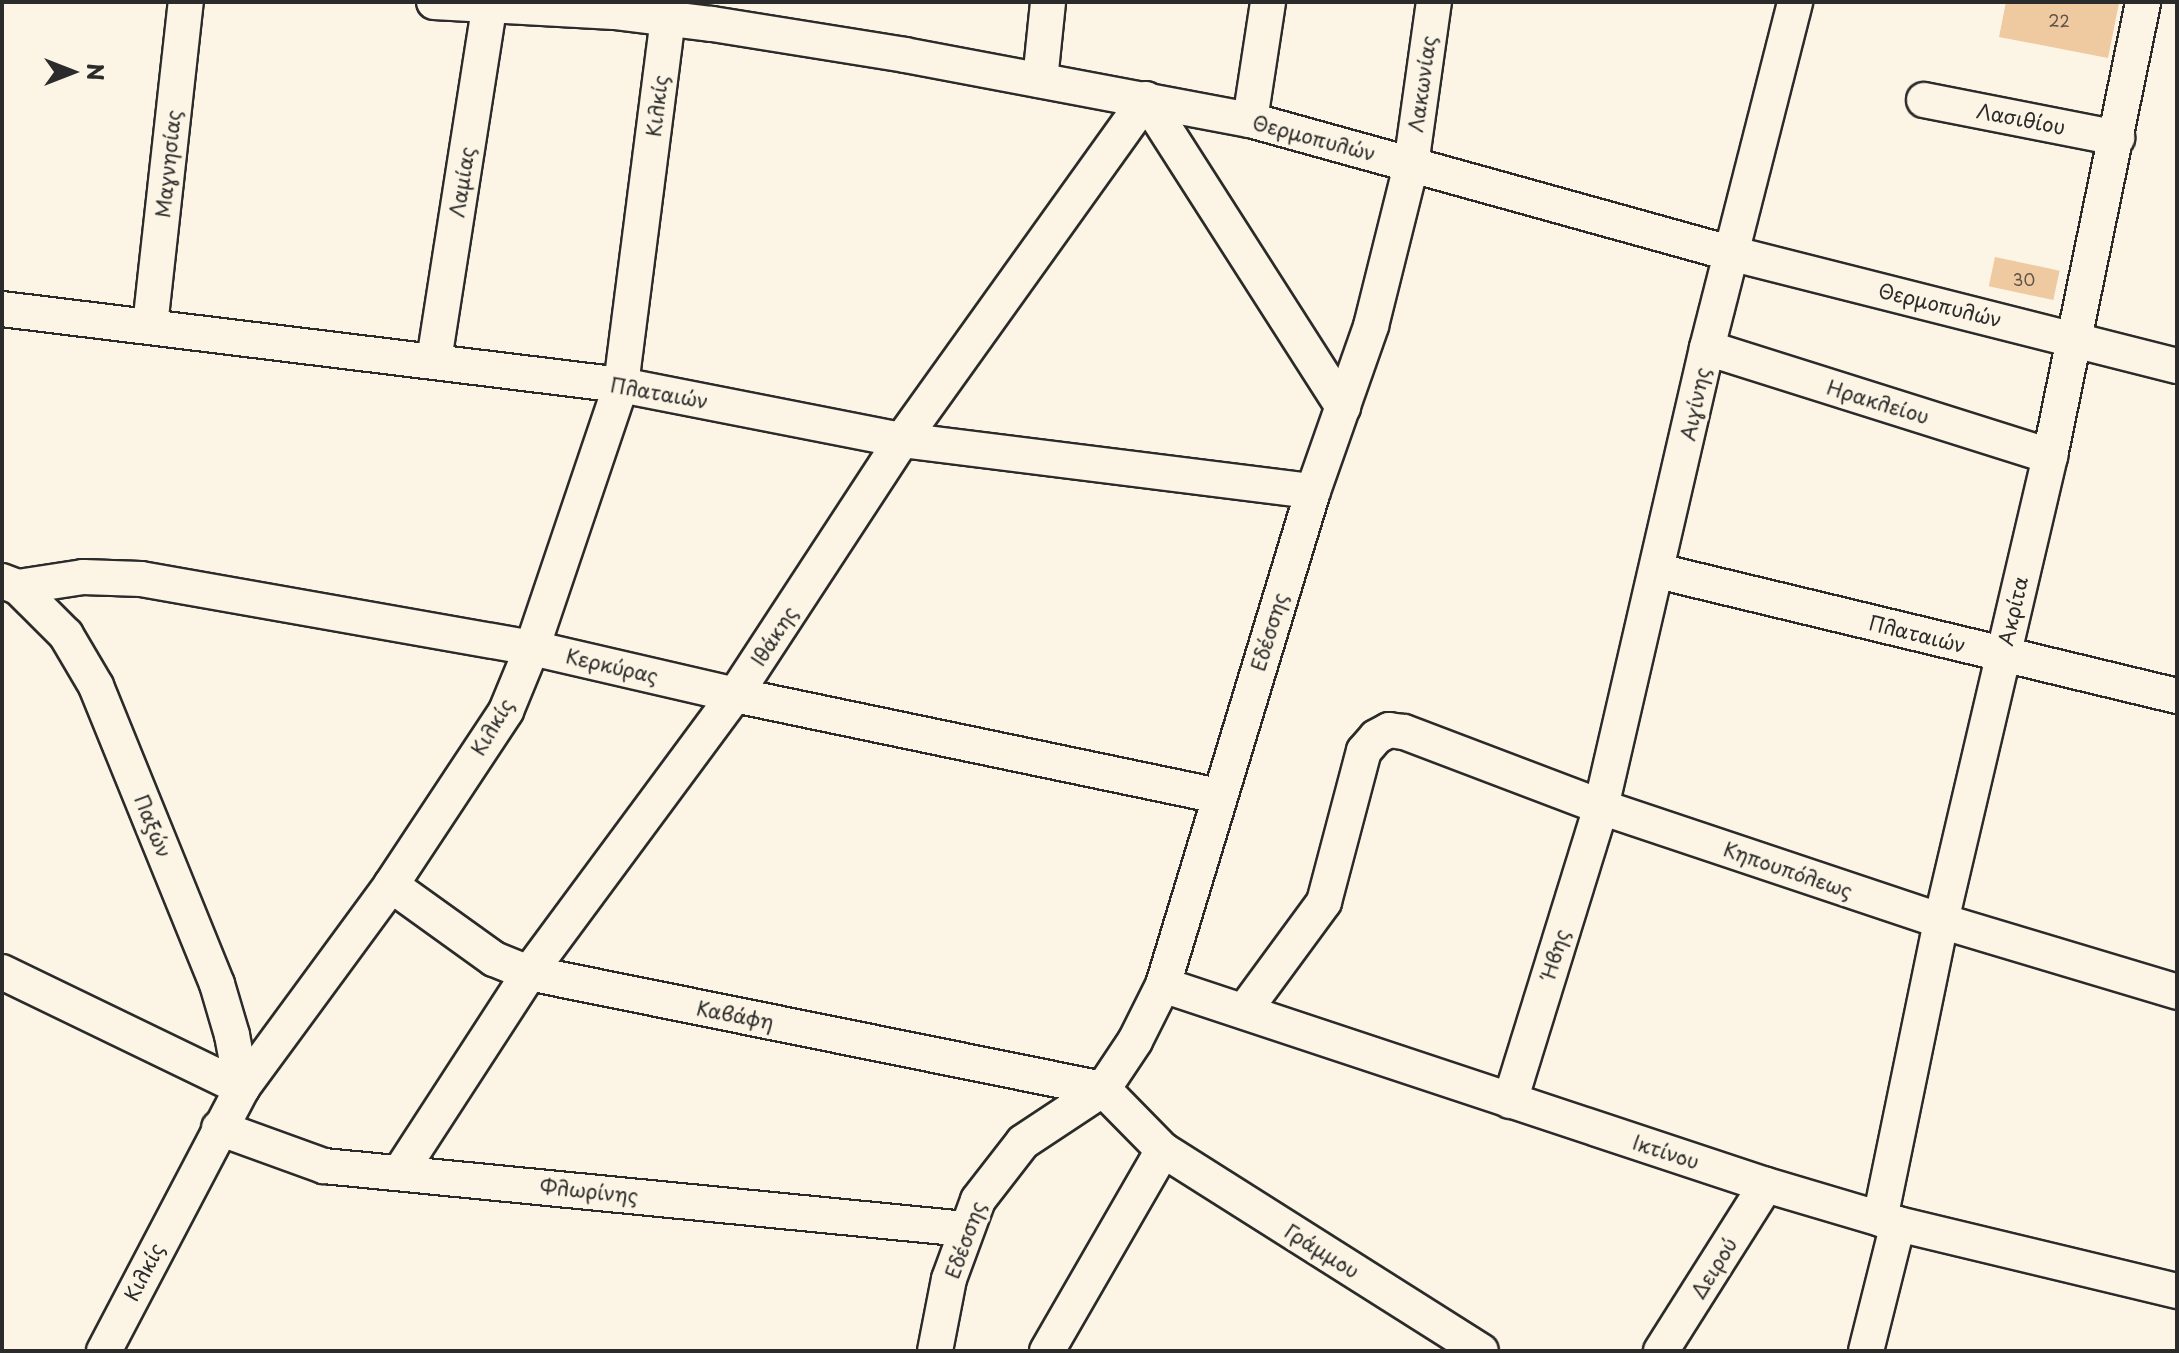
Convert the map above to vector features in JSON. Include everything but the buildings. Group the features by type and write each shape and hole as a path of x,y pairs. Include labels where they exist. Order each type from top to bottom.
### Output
{"street":[{"name":"Μαγνησίας","path":"150,326 186,2"},
{"name":"Θερμοπυλών","path":"434,2 614,7 668,18 713,13 1250,120 1730,253 2177,366"},
{"path":"1040,80 1048,2"},
{"path":"1250,120 1268,2"},
{"name":"Λακωνίας","path":"1411,165 1434,2"},
{"name":"Αιγίνης","path":"1601,807 1658,571 1707,348 1795,2"},
{"name":"Ακρίτα","path":"1866,1351 1941,921 2050,456 2143,2"},
{"name":"Λαμίας","path":"434,360 490,4"},
{"name":"Κιλκίς","path":"104,1351 242,1088 391,885 506,711 532,648 621,385 668,18"},
{"path":"1146,99 1343,407"},
{"name":"Ιθάκης","path":"400,1172 529,973 735,695 902,440 1146,99"},
{"name":"Λασιθίου","path":"1924,100 2117,138"},
{"name":"Εδέσσης","path":"935,1351 949,1279 965,1229 997,1172 1023,1142 1103,1089 1135,1041 1163,985 1217,796 1313,491 1371,326 1411,165"},
{"name":"Πλαταιών","path":"2,309 621,385 902,440 1313,491"},
{"name":"Ηρακλείου","path":"1707,348 2050,456"},
{"name":"Πλαταιών","path":"1658,571 2177,696"},
{"name":"Κερκύρας","path":"10,584 83,577 141,579 532,648 735,695 1217,796"},
{"name":"Παξών","path":"10,584 66,635 96,686 217,984 232,1035 242,1088"},
{"name":"Κηπουπόλεως","path":"1244,1011 1324,902 1364,751 1376,737 1389,730 1404,732 1601,807 1941,921 2177,992"},
{"name":"Ήβης","path":"1510,1101 1601,807"},
{"name":"Καβάφη","path":"391,885 494,959 529,973 1103,1089"},
{"path":"3,978 242,1088"},
{"name":"Ικτίνου","path":"1163,985 1766,1185 1889,1222 2177,1291"},
{"path":"1047,1351 1163,1150 1103,1089"},
{"name":"Φλωρίνης","path":"219,1128 324,1166 965,1229"},
{"name":"Γράμμου","path":"1163,1150 1481,1351"},
{"name":"Δειρού","path":"1661,1351 1766,1185"}]}
